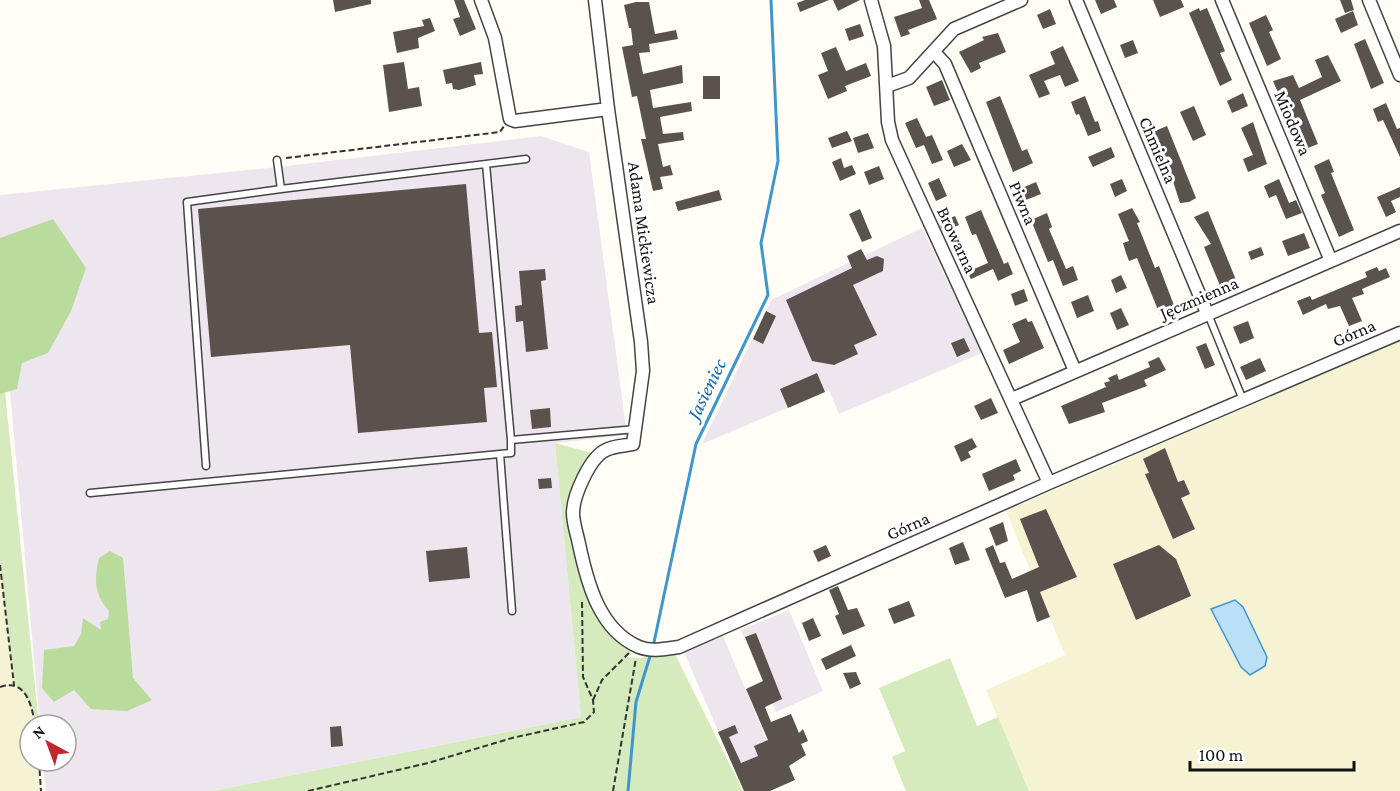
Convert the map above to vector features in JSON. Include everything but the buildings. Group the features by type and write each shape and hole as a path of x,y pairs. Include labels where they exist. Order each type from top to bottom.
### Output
{"street":[{"path":"481,0 495,38 510,119 515,121 608,109"},
{"name":"Adama Mickiewicza","path":"595,0 641,342 643,371 636,429"},
{"name":"Browarna","path":"871,0 884,46 892,140 1012,399 1048,483"},
{"path":"887,86 909,78 954,29 1021,0"},
{"name":"Chmielna","path":"1076,0 1207,313"},
{"name":"Miodowa","path":"1222,0 1331,261"},
{"path":"1368,0 1400,75"},
{"name":"Piwna","path":"934,52 945,64 1075,371"},
{"name":"Jęczmienna","path":"1012,399 1400,231"},
{"name":"Górna","path":"648,649 679,647 1048,483 1400,333"},
{"path":"636,429 633,444 606,449 585,472 573,512 588,584 605,617 623,638 648,649"}],"lane":[{"path":"206,466 187,202 526,159"},
{"path":"277,160 281,189"},
{"path":"90,493 511,453 486,164"},
{"path":"1207,313 1243,400"},
{"path":"511,440 636,429"},
{"path":"500,454 512,611"}],"path":[{"path":"277,160 500,132 510,119"},
{"path":"0,565 14,685"},
{"path":"308,791 428,763 512,738 584,722 594,712 593,700 583,676 582,591"},
{"path":"593,700 602,680 648,649"},
{"path":"613,791 648,649"},
{"path":"0,687 14,685 25,692 32,701 34,713"},
{"path":"40,773 41,791"}],"shaded area":[{"path":"541,136 589,152 627,435 555,443 581,717 213,791 46,791 44,773 78,773 78,713 39,713 0,280 0,195 278,167"},
{"path":"922,228 982,353 839,414 829,390 702,444 771,300"},
{"path":"1400,341 1400,791 1029,791 986,690 1065,655 1006,511"},
{"path":"0,565 14,685 25,692 32,701 34,713 18,713 18,773 40,773 41,791 0,791"},
{"path":"789,610 823,691 776,712 741,630"},
{"path":"723,636 785,784 770,791 744,791 684,652"}],"green space":[{"path":"53,219 86,268 71,311 48,353 22,363 17,389 0,394 0,238"},
{"path":"5,392 38,713 33,713 27,697 14,685 0,565 0,394"},
{"path":"555,443 599,455 573,512 605,617 638,646 625,657 640,658 674,652 743,791 213,791 581,717"},
{"path":"110,551 123,558 133,678 152,700 127,711 91,709 74,690 54,702 42,688 44,650 74,646 81,634 83,618 101,630 100,622 108,619 109,611 100,599 96,573 99,558"},
{"path":"950,658 977,726 998,717 1029,791 906,791 892,757 905,751 879,688"}],"water":[{"path":"1235,600 1243,607 1267,657 1265,666 1250,675 1241,667 1211,609"}],"waterway":[{"name":"Jasieniec","path":"653,647 696,444 768,295 761,243 778,161 771,0"},
{"name":"Jasieniec","path":"628,791 636,702 651,653"}]}
